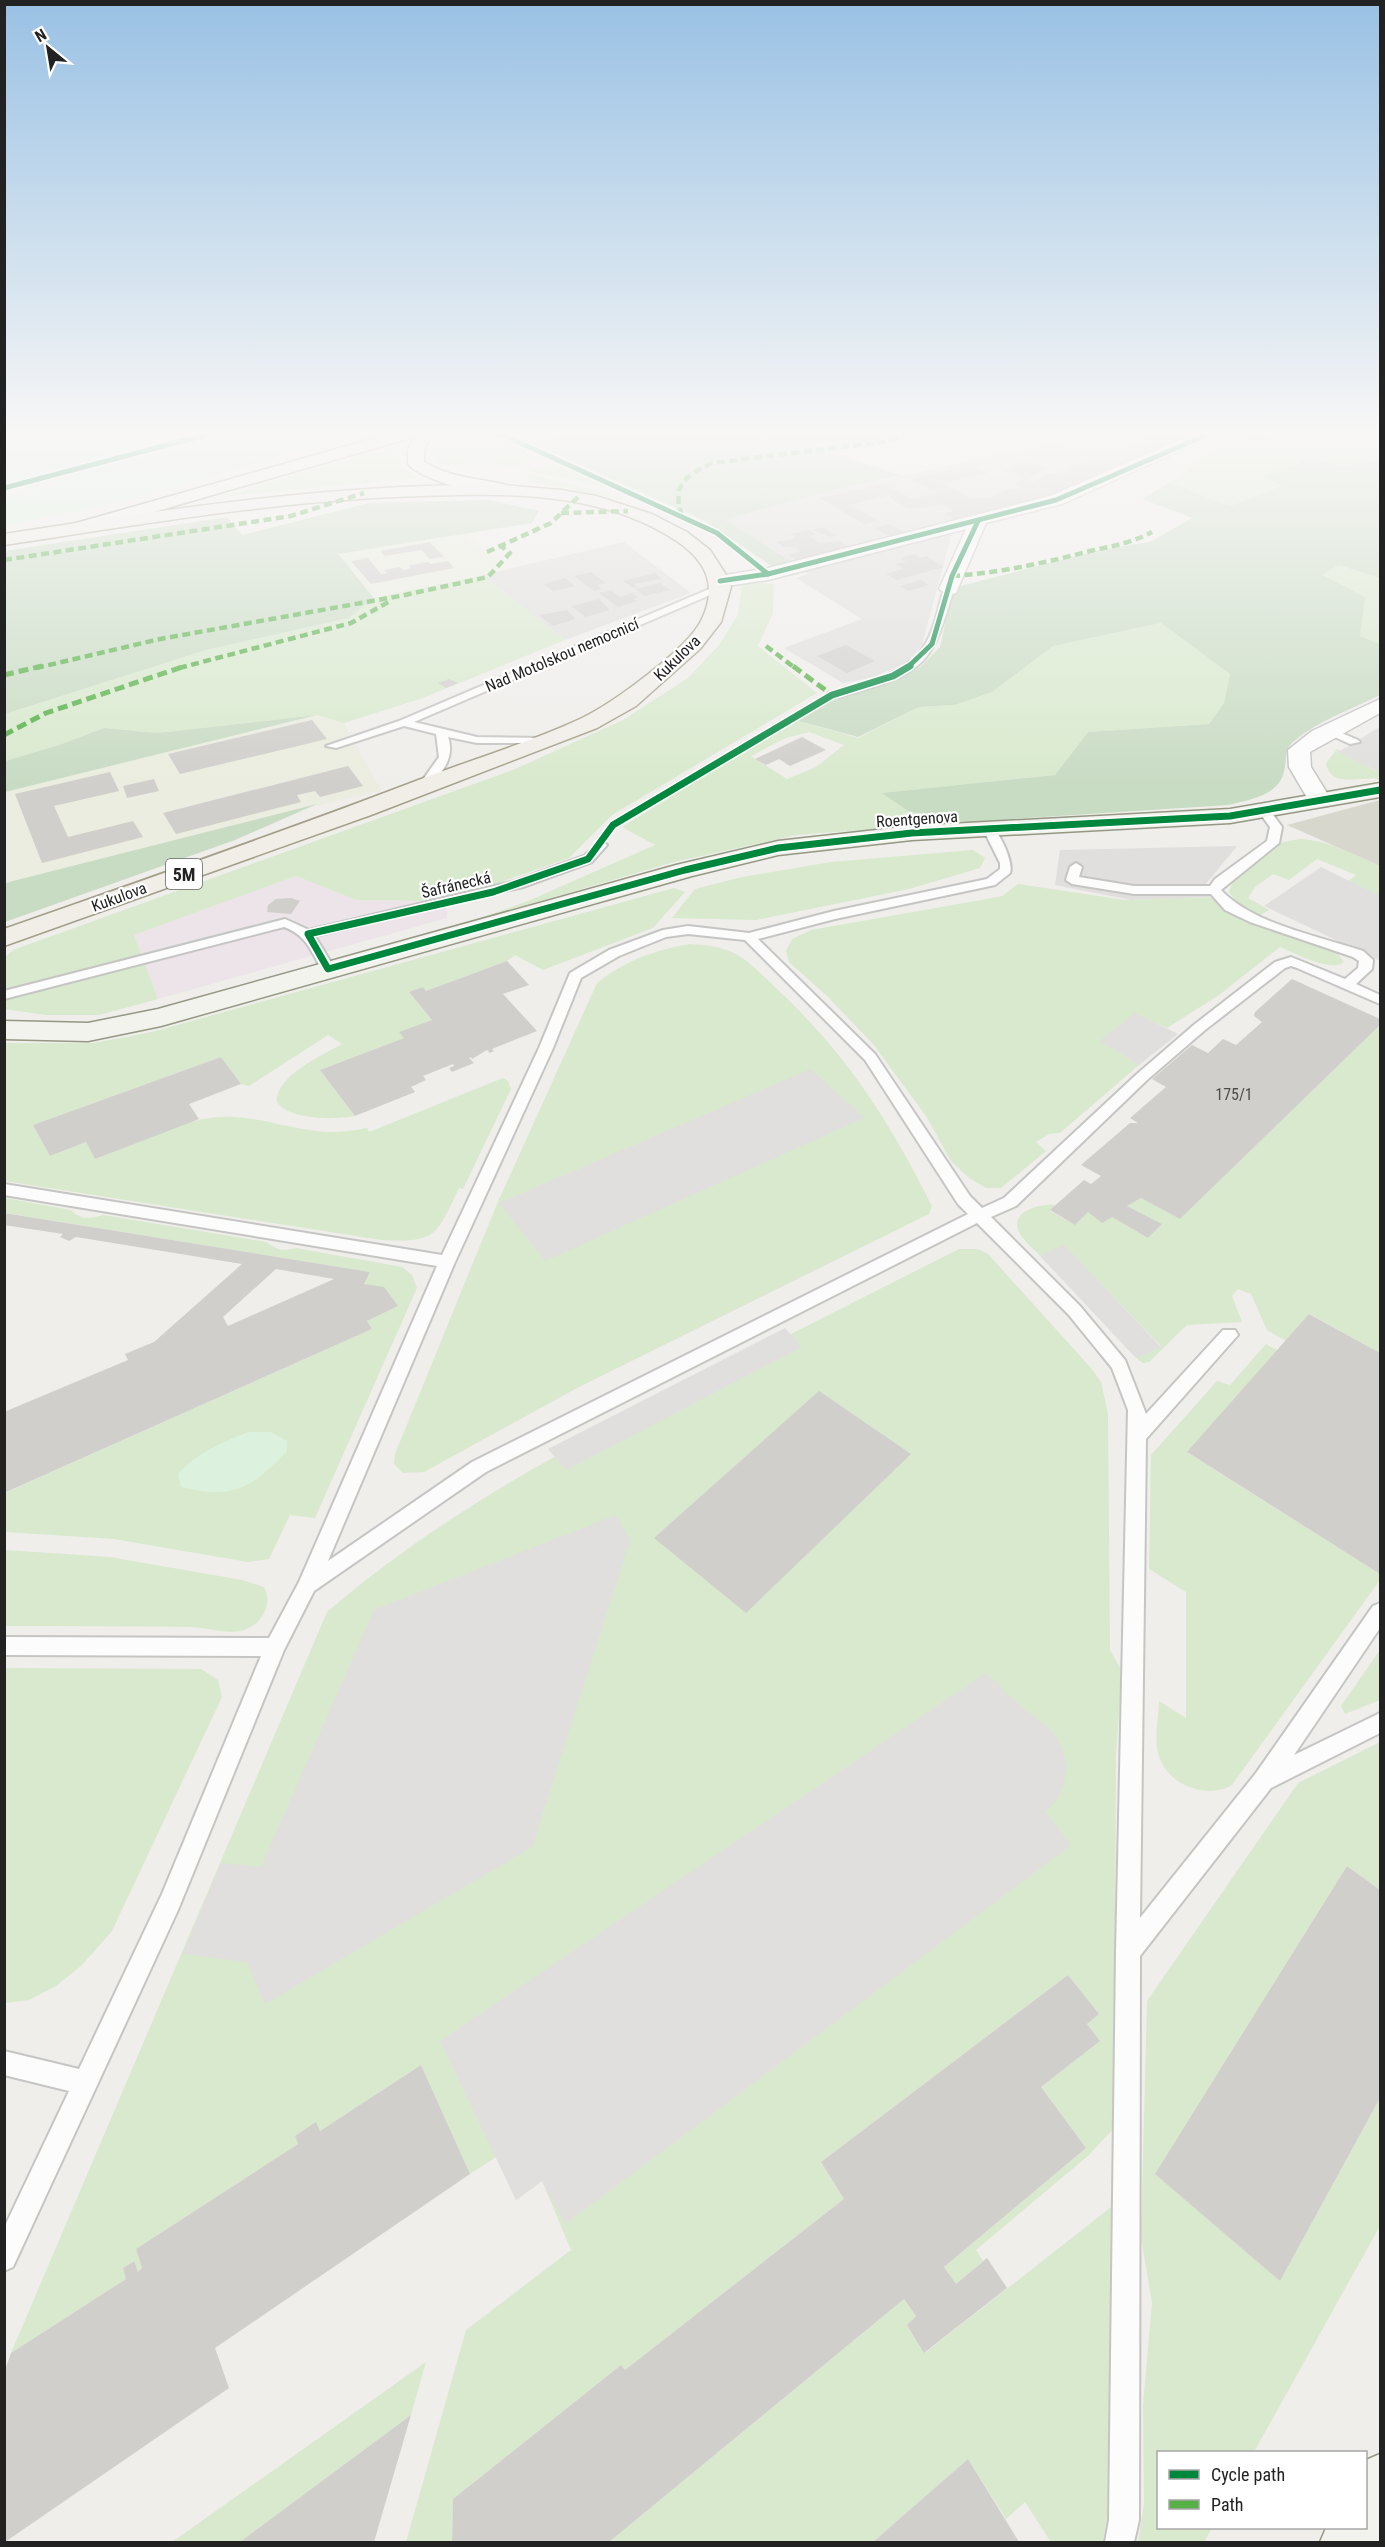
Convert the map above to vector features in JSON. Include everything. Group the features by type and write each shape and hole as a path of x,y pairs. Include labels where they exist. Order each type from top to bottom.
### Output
{"main road":[{"path":"698,549 721,584"},
{"name":"Kukulova","path":"4,938 423,788 548,741 589,723 628,701 693,645 711,622 721,584"}],"street":[{"name":"Nad Motolskou nemocnicí","path":"721,584 866,549"},
{"path":"949,589 966,549"},
{"path":"1320,801 1300,767 1299,750 1380,705"},
{"name":"Roentgenova","path":"328,969 685,870 778,848 838,840 1264,812 1380,790"},
{"path":"4,1030 88,1032 161,1017 328,969"},
{"path":"1367,2508 1380,2483"}],"lane":[{"name":"Nad Motolskou nemocnicí","path":"332,746 403,723 721,584"},
{"path":"832,695 893,676 915,663 932,644 949,589"},
{"path":"403,723 441,734 477,740 548,741"},
{"path":"1330,731 1354,742"},
{"path":"423,788 446,758 447,747 441,734"},
{"path":"1214,890 1220,882 1274,843 1276,828 1264,812"},
{"path":"4,2258 170,1902 275,1647 307,1586 447,1262 546,1048 576,976 614,953 663,934 688,930 749,937 834,915 992,882 1006,870 1006,863 989,829"},
{"name":"Šafránecká","path":"308,934 510,887 588,859 601,845"},
{"path":"1076,867 1072,880 1134,891 1214,890 1230,907 1256,919 1358,954 1366,960 1365,969 1348,984"},
{"path":"4,995 285,923 302,928 308,934 328,969"},
{"path":"749,937 870,1057 963,1200 1074,1310 1119,1365 1137,1410 1128,1952 1124,2520 1120,2542"},
{"path":"307,1586 479,1467 1010,1202 1142,1077 1200,1027 1280,965 1291,961 1348,984 1380,1000"},
{"path":"4,1189 447,1262"},
{"path":"1137,1436 1229,1335"},
{"path":"1128,1952 1264,1780 1380,1612"},
{"path":"4,1646 275,1647"},
{"path":"1264,1780 1380,1724"},
{"path":"4,2063 85,2083"}],"shaded area":[{"path":"370,549 482,549 506,569 374,598 337,554"},
{"path":"594,549 633,549 691,593 565,640 482,575"},
{"path":"769,549 948,549 922,645 906,663 871,678 843,683 784,648 862,619 796,578 808,574"},
{"path":"317,715 344,723 381,790 5,883 4,792"},
{"path":"1380,727 1380,769 1377,771 1338,752"},
{"path":"1380,800 1380,866 1287,825"},
{"path":"1237,846 1205,885 1210,897 1131,900 1055,885 1060,850"},
{"path":"1321,867 1380,896 1380,961 1264,906"},
{"path":"296,876 356,900 447,901 447,918 158,999 134,935"},
{"path":"1135,1013 1178,1034 1139,1065 1100,1041"},
{"path":"811,1069 864,1118 545,1261 499,1203"},
{"path":"1064,1245 1161,1347 1136,1358 1040,1256"},
{"path":"785,1328 802,1347 566,1470 548,1449"},
{"path":"616,1515 630,1540 532,1847 265,2004 247,1962 183,1954 221,1863 261,1867 374,1610"},
{"path":"986,1673 1011,1698 1054,1733 1062,1748 1067,1767 1064,1782 1058,1799 1045,1812 1071,1845 565,2224 542,2181 516,2200 440,2041"}],"green space":[{"path":"19,549 370,549 338,554 374,598 349,618 206,650 5,714 5,551"},
{"path":"746,549 771,549 790,561 773,567"},
{"path":"1380,549 1380,578 1338,565 1322,575 1365,597 1360,636 1380,644 1380,695 1324,721 1294,741 1287,750 1283,776 1278,784 1272,790 1255,798 1228,805 967,822 908,811 882,793 1055,775 1088,732 1209,724 1224,703 1230,674 1161,623 1053,646 992,692 955,705 919,707 858,737 795,720 828,701 897,678 920,667 940,647 953,588 1100,550"},
{"path":"1337,565 1380,578 1380,644 1360,636 1322,575"},
{"path":"482,575 565,640 420,699 344,723 317,715 158,733 104,728 59,745 5,761 5,714 206,650 349,618 374,598"},
{"path":"774,584 773,613 758,646 817,693 612,815 569,858 447,901 356,900 296,876 134,935 158,999 99,1015 46,1015 4,1009 4,958 13,950 513,770 623,720 688,678 719,645 738,615 742,585"},
{"path":"1161,623 1230,674 1224,703 1209,724 1088,732 1055,775 883,793 908,811 967,822 797,835 674,862 472,921 528,901 655,845 622,827 795,720 858,738 919,707 955,705 992,692 1053,646","holes":["809,732 844,745 816,767 787,779 751,756 786,738"]},
{"path":"317,715 5,792 5,761 59,745 104,728 158,733"},
{"path":"1337,749 1376,771 1380,769 1380,780 1349,780 1334,777 1329,772 1326,763"},
{"path":"317,804 235,840 5,922 5,883"},
{"path":"1300,839 1331,845 1380,866 1380,896 1308,915 1356,875 1317,859 1289,880 1273,874 1255,887 1248,898 1269,910 1259,916 1238,904 1229,892 1233,881 1283,842"},
{"path":"973,850 985,858 980,868 909,889 756,920 672,918 695,889 742,877 831,862"},
{"path":"1018,884 1125,900 1210,897 1245,922 1338,954 1344,962 1338,965 1322,964 1280,947 1219,995 1167,1028 1135,1014 1101,1041 1139,1065 1060,1133 1049,1134 1036,1142 1046,1151 1001,1188 986,1188 969,1178 951,1161 926,1116 873,1044 827,996 789,962 786,951 792,939 811,930 1002,896"},
{"path":"674,888 685,892 653,928 543,970 515,955 507,961 426,991 423,987 409,992 432,1020 400,1032 404,1038 320,1070 355,1116 313,1117 291,1112 277,1102 278,1092 292,1075 342,1044 328,1035 249,1086 241,1084 221,1057 33,1125 50,1156 86,1142 95,1159 164,1130 218,1117 253,1119 315,1131 348,1131 367,1128 369,1132 503,1078 508,1081 511,1089 463,1189 459,1188 439,1226 424,1238 399,1241 381,1240 5,1181 4,1043 94,1043 152,1032"},
{"path":"690,944 723,949 746,961 826,1040 866,1091 900,1146 932,1206 929,1214 577,1388 424,1472 403,1473 394,1464 395,1454 497,1204 597,983 618,968 640,958"},
{"path":"1380,1025 1380,1353 1310,1314 1286,1341 1267,1330 1251,1294 1238,1289 1232,1296 1242,1322 1187,1325 1149,1362 1143,1363 1136,1358 1161,1346 1064,1246 1040,1256 1020,1234 1017,1226 1022,1214 1042,1205 1056,1205 1050,1211 1075,1225 1088,1212 1112,1217 1148,1238 1162,1224 1127,1206 1141,1198 1180,1219"},
{"path":"5,1198 71,1210 78,1216 86,1218 103,1215 267,1242 281,1250 296,1248 402,1267 412,1275 417,1288 315,1518 290,1515 269,1559 248,1562 114,1539 5,1532 5,1493 372,1329 367,1321 398,1306 364,1284 370,1272 5,1213"},
{"path":"959,1249 978,1249 988,1254 1091,1368 1101,1382 1108,1414 1110,1650 1122,1671 1116,1756 1114,2128 1089,2155 976,2250 983,2261 956,2284 944,2267 1086,2148 1041,2087 1100,2041 1087,2024 1099,2014 1068,1975 821,2162 844,2199 625,2370 621,2365 453,2499 452,2542 406,2542 466,2330 571,2250 542,2181 516,2200 496,2157 470,2174 421,2065 320,2131 316,2123 295,2136 298,2144 136,2249 142,2268 138,2272 133,2261 123,2268 126,2279 11,2353 327,1612 416,1543 508,1483 654,1404"},
{"path":"1266,1344 1278,1351 1188,1453 1380,1574 1380,1580 1232,1785 1210,1791 1198,1790 1177,1780 1168,1772 1162,1763 1157,1746 1159,1701 1186,1718 1186,1592 1149,1569 1151,1455 1217,1381 1230,1385"},
{"path":"248,1432 271,1432 287,1441 287,1451 263,1474 240,1488 215,1492 181,1487 178,1474 194,1459 219,1444"},
{"path":"5,1550 110,1557 242,1580 264,1587 267,1594 266,1608 254,1625 234,1632 189,1627 5,1626"},
{"path":"1380,1650 1380,1700 1345,1714 1341,1706"},
{"path":"4,1668 201,1669 218,1680 222,1697 112,1931 82,1965 56,1986 29,2000 5,2003"},
{"path":"1380,1742 1380,1890 1347,1866 1156,2174 1280,2281 1380,2098 1380,2226 1255,2451 1157,2451 1157,2529 1211,2529 1204,2542 1138,2542 1144,2504 1143,2405 1152,2303 1141,2238 1147,2001 1298,1783"},
{"path":"1115,2204 1108,2511 1103,2542 1051,2542 1025,2502 1006,2519 968,2459 873,2542 609,2542 904,2299 916,2316 907,2325 925,2353"},
{"path":"426,2362 411,2415 240,2542 172,2542"}],"building":[{"path":"436,549 444,557 430,559 422,550 385,556 380,551"},
{"path":"797,549 847,549 798,561 788,555 801,551"},
{"path":"914,554 920,558 926,556 944,567 897,580 886,574 904,569 895,564 906,562 900,558"},
{"path":"368,558 381,574 387,573 384,570 400,567 403,570 411,568 409,565 428,562 430,564 448,561 454,568 371,584 351,561"},
{"path":"591,572 606,583 597,585 602,589 594,591 574,576"},
{"path":"655,573 662,579 634,584 638,587 633,588 623,581"},
{"path":"565,578 575,586 553,591 543,584"},
{"path":"921,580 929,585 908,591 900,586"},
{"path":"660,583 670,590 645,596 635,589"},
{"path":"611,590 620,597 632,593 638,597 633,599 638,601 618,607 599,593"},
{"path":"599,599 610,610 586,617 571,606"},
{"path":"567,610 575,619 553,626 539,615"},
{"path":"846,645 875,661 847,673 817,656"},
{"path":"449,679 458,683 446,688 438,683"},
{"path":"312,720 327,739 180,774 168,754"},
{"path":"802,737 826,750 790,766 779,759 766,765 755,759"},
{"path":"348,766 363,786 320,797 315,791 297,795 301,802 176,834 163,813"},
{"path":"110,772 119,791 54,806 68,837 133,821 143,837 42,863 15,794"},
{"path":"154,779 159,791 127,798 123,786"},
{"path":"291,898 300,901 291,914 267,912 268,905 276,899"},
{"path":"507,961 529,985 503,994 537,1031 492,1049 494,1051 490,1053 487,1050 472,1059 471,1057 469,1058 474,1063 452,1072 449,1068 454,1066 453,1064 423,1076 426,1080 411,1087 415,1092 355,1116 320,1070 404,1038 399,1032 432,1020 409,992 423,987 426,991"},
{"path":"1292,979 1380,1019 1380,1025 1180,1219 1141,1198 1127,1206 1162,1224 1148,1238 1112,1217 1102,1223 1088,1212 1075,1225 1050,1210 1084,1180 1091,1184 1101,1176 1081,1165 1130,1123 1138,1123 1130,1118 1166,1087 1152,1079 1192,1045 1208,1053 1223,1039 1236,1045 1262,1022 1254,1016 1255,1012"},
{"path":"221,1057 241,1084 189,1104 199,1119 95,1159 86,1142 50,1156 33,1125"},
{"path":"4,1213 370,1272 364,1284 384,1287 398,1306 367,1321 372,1329 4,1493 4,1412 128,1360 125,1354 154,1342 242,1264 76,1237 69,1241 60,1237 63,1234 4,1225","holes":["276,1269 334,1279 228,1326 223,1317"]},
{"path":"1309,1314 1380,1353 1380,1574 1187,1452"},
{"path":"819,1391 911,1454 746,1613 654,1538"},
{"path":"1347,1866 1380,1890 1380,2098 1280,2281 1155,2174"},
{"path":"1068,1975 1099,2014 1087,2024 1100,2041 1041,2087 1086,2148 944,2267 956,2284 987,2258 1007,2288 924,2353 907,2325 916,2316 904,2299 609,2542 452,2542 453,2499 621,2365 625,2370 844,2199 821,2162"},
{"path":"421,2065 470,2174 215,2348 229,2388 5,2542 5,2370 11,2353 126,2279 123,2268 134,2261 138,2272 142,2268 136,2249 298,2144 295,2136 316,2122 320,2131"},
{"path":"411,2415 374,2542 240,2542"},
{"path":"968,2459 1019,2542 873,2542"}],"marked path":[{"path":"4,560 77,549"},
{"path":"487,552 494,549"},
{"path":"4,675 160,639 400,596 488,577 510,553 505,549"},
{"path":"952,576 998,572 1101,549"},
{"path":"4,735 46,713 178,668 351,623 392,600"},
{"path":"766,646 832,695"}],"cycle path":[{"path":"737,549 768,574"},
{"path":"720,581 768,574 866,549"},
{"path":"965,549 952,576 932,644 915,663 893,676 832,695 613,825 588,859 493,892 308,934 328,969 685,870 778,848 912,833 1230,816 1380,790"}]}
